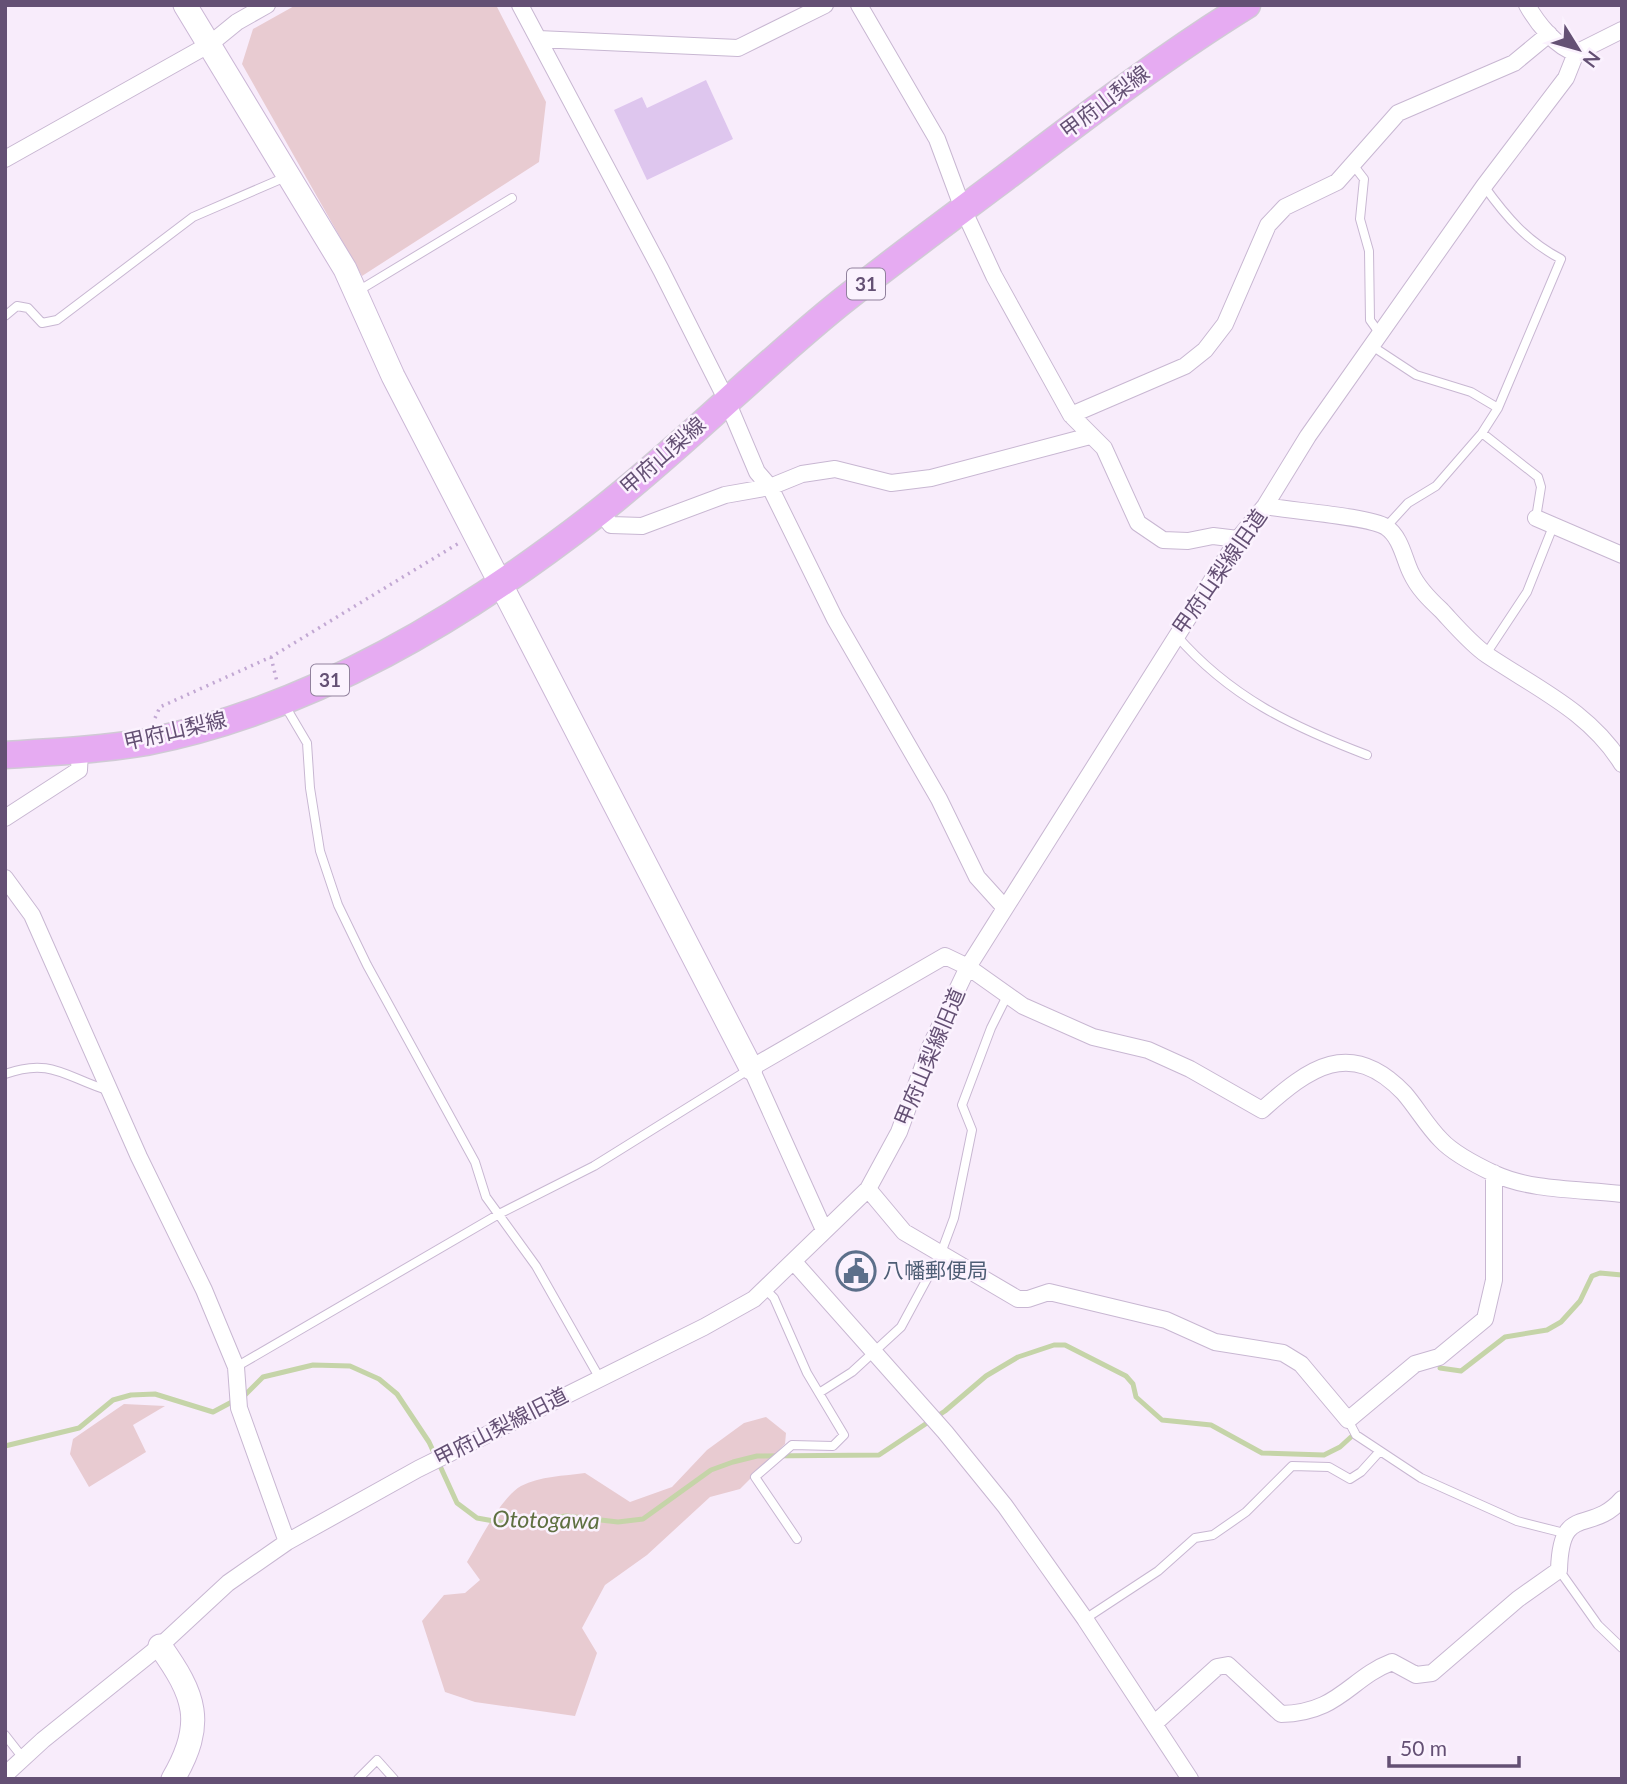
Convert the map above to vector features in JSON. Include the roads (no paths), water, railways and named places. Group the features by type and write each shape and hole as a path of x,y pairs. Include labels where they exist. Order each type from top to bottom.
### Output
{"main road":[{"name":"甲府山梨線","path":"5,755 80,751 144,742 204,728 282,702 393,650 500,584 600,511 840,304 1147,70 1247,5"}],"street":[{"path":"185,5 290,175 356,293 393,376 751,1068 824,1230"},
{"path":"5,159 210,44 237,22 267,5"},
{"path":"520,5 727,401 757,472 770,487 835,619 939,799 977,877 1005,908"},
{"path":"538,39 738,48 825,5"},
{"path":"859,5 937,139 963,209 994,276 1071,415 1104,448 1138,523 1151,535 1163,540 1188,541 1213,536 1238,539"},
{"path":"1527,5 1549,34 1569,51 1576,53 1622,30"},
{"path":"1071,415 1185,366 1205,350 1225,324 1268,225 1285,207 1338,182 1354,166 1385,124 1398,113 1514,62 1549,34"},
{"name":"甲府山梨線旧道","path":"5,1775 160,1646 228,1583 287,1542 451,1451 704,1327 754,1299 868,1189 899,1132 930,1046 968,967 1238,539 1265,506 1308,436 1484,186 1566,78 1576,53"},
{"path":"600,511 611,524 642,526 682,514 725,495 770,487 802,474 835,469 891,483 931,478 1090,436"},
{"path":"1265,506 1345,517 1386,527 1404,552 1410,572 1422,591 1486,654 1563,703 1609,744 1622,764"},
{"path":"1536,518 1622,555"},
{"path":"5,818 79,770 80,751"},
{"path":"5,878 32,915 110,1091 205,1290 237,1374 239,1408 287,1542"},
{"path":"751,1068 945,956 968,967 1007,996 1093,1037 1148,1050 1180,1064 1262,1110 1306,1073 1334,1063 1356,1064 1397,1087 1442,1141 1494,1173 1517,1182 1622,1194"},
{"path":"868,1189 904,1232 1018,1298 1028,1299 1049,1292 1166,1320 1215,1342 1283,1353 1301,1364 1348,1420 1415,1364 1439,1357 1485,1319 1494,1280 1494,1173"},
{"path":"794,1262 927,1411 1005,1506 1085,1619 1190,1779"},
{"path":"1155,1723 1217,1667 1228,1665 1281,1714 1297,1714 1338,1700 1392,1662 1416,1675 1432,1673 1534,1586 1559,1570 1559,1543 1564,1533 1577,1523 1612,1510 1622,1499"},
{"path":"160,1646 191,1696 194,1713 190,1746 173,1779"}],"lane":[{"path":"1354,166 1364,179 1360,219 1369,251 1370,320 1376,340 1416,375 1471,392 1498,408"},
{"path":"5,316 17,306 29,308 43,323 57,320 193,217 290,175"},
{"path":"1386,527 1408,503 1436,486 1482,433 1498,408 1561,259 1538,247 1511,223 1484,186"},
{"path":"356,293 512,198"},
{"path":"1482,433 1538,477 1541,487 1536,518"},
{"path":"1486,654 1527,592 1553,524"},
{"path":"1176,635 1202,664 1267,712 1367,755"},
{"path":"282,702 307,743 310,788 320,851 338,905 475,1162 486,1196 536,1266 599,1377"},
{"path":"819,1393 874,1353 901,1327 941,1252 954,1218 972,1130 962,1105 991,1028 1007,996"},
{"path":"5,1074 22,1068 52,1067 84,1083 110,1091"},
{"path":"237,1374 499,1214 594,1166 751,1068"},
{"path":"765,1289 774,1298 819,1393 844,1435 834,1446 792,1445 755,1477 797,1539"},
{"path":"1348,1420 1356,1435 1421,1478 1517,1521 1564,1533"},
{"path":"1085,1619 1158,1571 1195,1538 1213,1535 1246,1512 1292,1466 1329,1467 1350,1479 1361,1472 1380,1451"},
{"path":"1559,1570 1598,1625 1622,1648"},
{"path":"5,1735 23,1758"},
{"path":"358,1779 377,1760 394,1779"}],"waterway":[{"name":"Ototogawa","path":"1440,1368 1461,1371 1505,1337 1547,1330 1561,1322 1580,1301 1592,1276 1600,1273 1622,1275"},
{"name":"Ototogawa","path":"5,1446 79,1428 113,1400 131,1395 155,1394 213,1412 245,1395 263,1377 313,1365 350,1366 379,1379 397,1394 429,1442 457,1503 477,1518 505,1523 566,1516 618,1522 643,1519 711,1470 733,1462 757,1456 879,1455 945,1411 986,1376 1018,1357 1054,1345 1065,1345 1126,1376 1133,1384 1136,1397 1162,1420 1211,1425 1262,1453 1324,1455 1340,1447 1351,1437"}],"place":[{"name":"八幡郵便局","path":"856,1271"}]}
